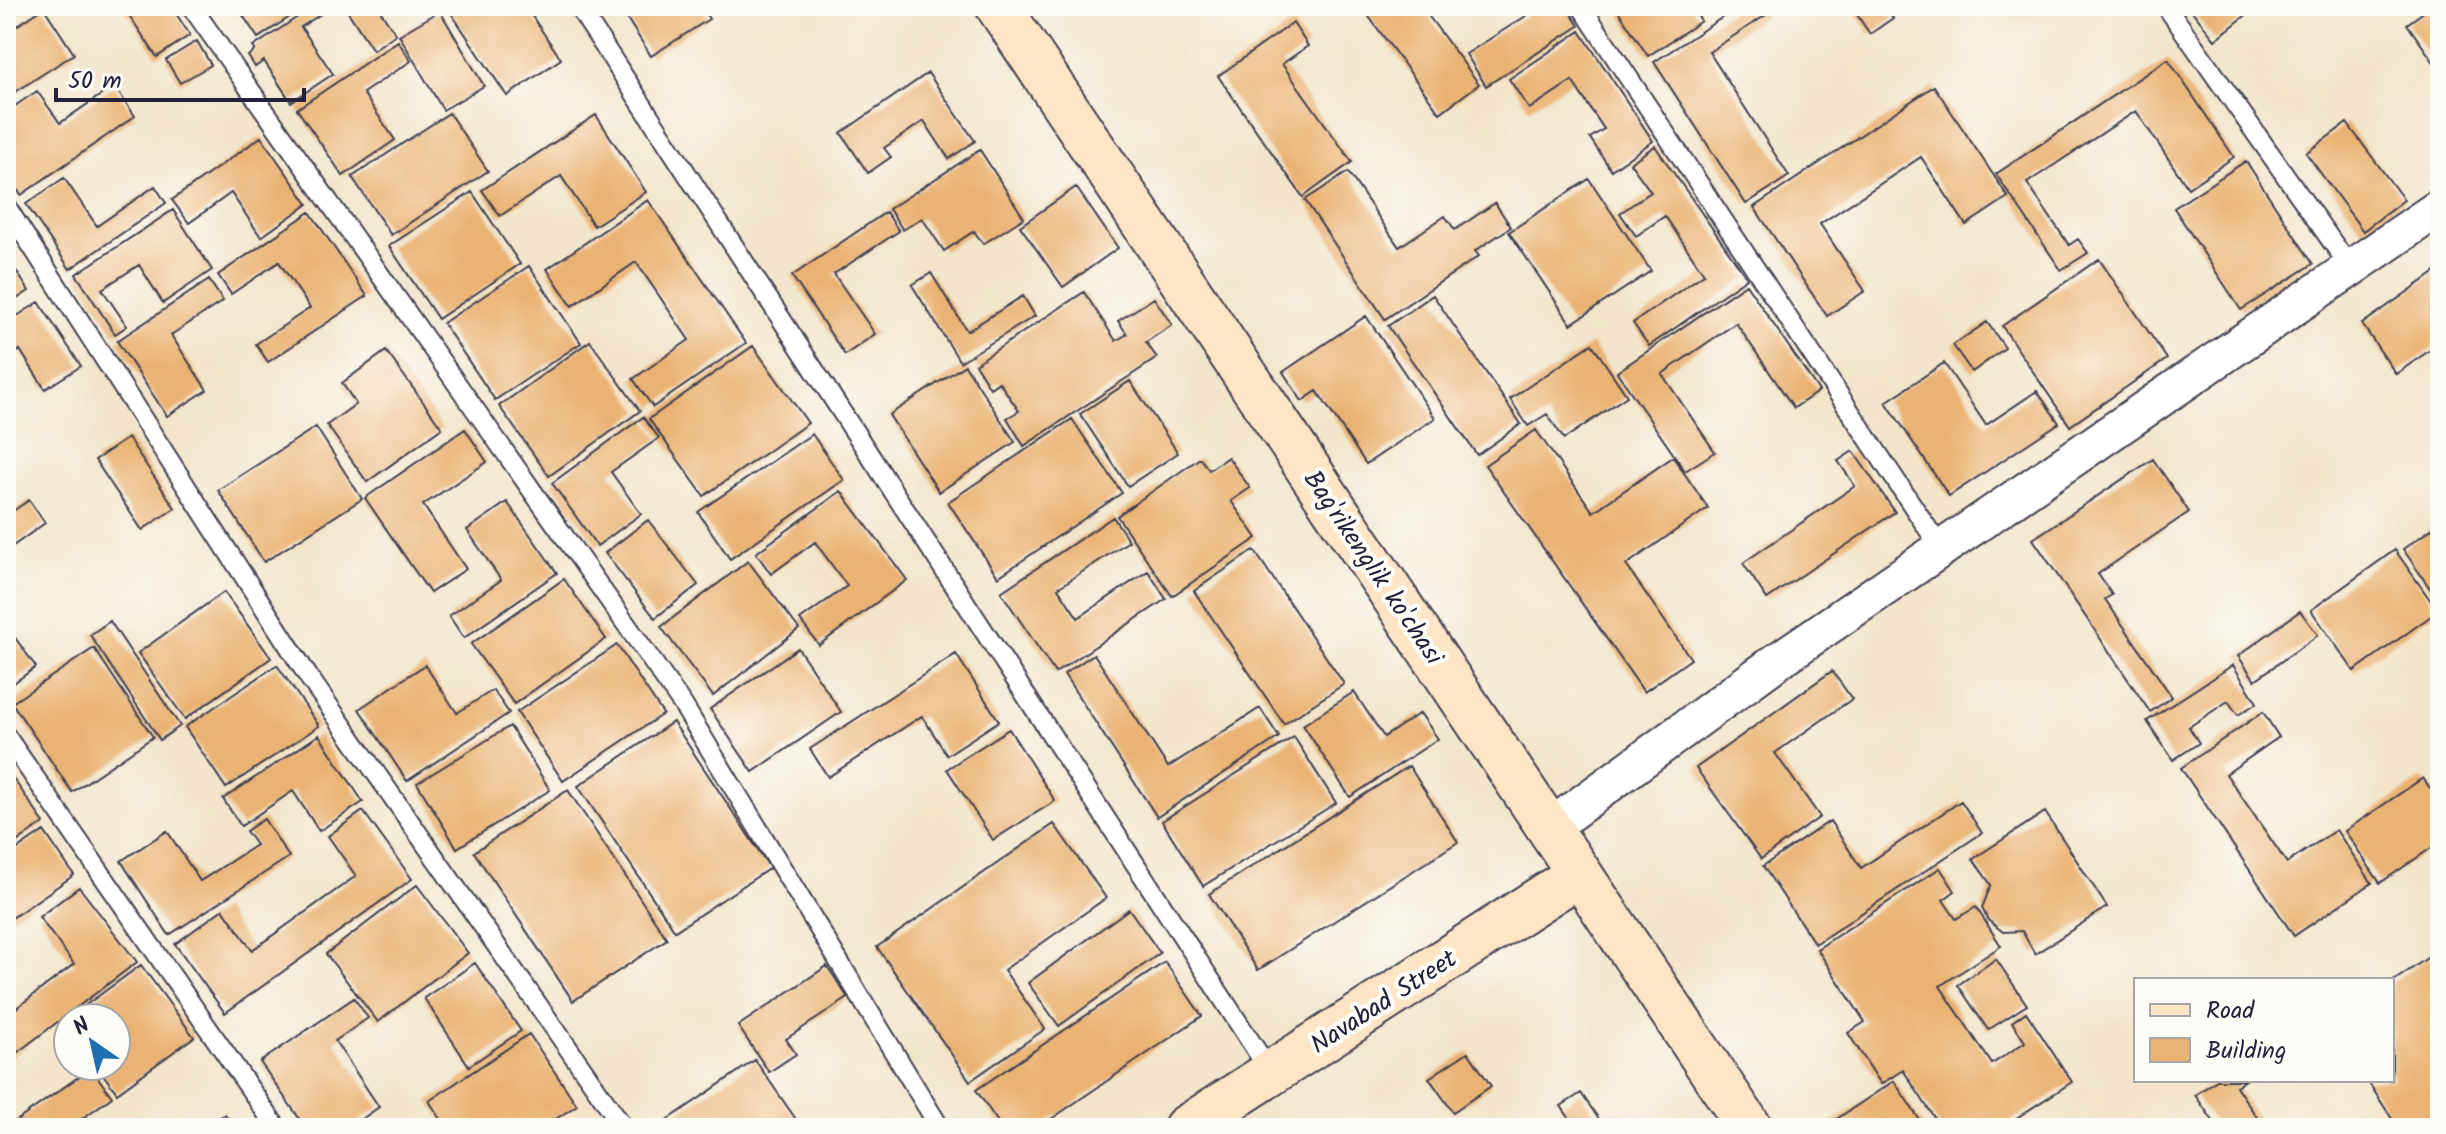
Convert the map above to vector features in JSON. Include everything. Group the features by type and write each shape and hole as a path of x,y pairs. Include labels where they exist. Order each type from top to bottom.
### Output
{"main road":[{"name":"Bag'rikenglik ko'chasi","path":"998,6 1750,1128"},
{"name":"Navabad Street","path":"1186,1128 1579,874"}],"street":[{"path":"1549,828 1776,662 2440,207"}],"lane":[{"path":"191,6 683,705 940,1128"},
{"path":"578,6 1271,1073"},
{"path":"1581,6 1942,550"},
{"path":"2166,6 2352,270"},
{"path":"6,206 308,676 624,1128"},
{"path":"6,736 277,1128"}],"building":[{"path":"123,6 171,6 190,35 157,57"},
{"path":"306,6 258,38 238,8"},
{"path":"314,6 333,6 301,27 333,74 291,102 264,61 255,67 248,56 255,50 253,47"},
{"path":"344,6 377,6 396,34 373,50"},
{"path":"455,6 525,6 561,59 507,96 449,10"},
{"path":"619,6 701,6 709,19 651,56"},
{"path":"1361,6 1421,6 1479,84 1440,113"},
{"path":"1520,6 1566,6 1579,26 1486,86 1466,54 1526,16"},
{"path":"1615,6 1691,6 1701,21 1648,56"},
{"path":"1740,6 1780,6 1709,52 1789,176 1746,204 1654,62"},
{"path":"1851,6 1889,6 1886,8 1893,18 1870,34"},
{"path":"2188,6 2253,6 2255,8 2215,40"},
{"path":"2432,6 2440,6 2440,71 2407,24"},
{"path":"44,8 74,54 6,98 6,33"},
{"path":"440,11 484,86 443,110 399,35"},
{"path":"1293,23 1308,46 1282,64 1352,162 1303,197 1218,76"},
{"path":"1580,31 1653,141 1611,170 1590,138 1604,129 1572,81 1529,109 1509,79"},
{"path":"197,41 211,65 180,83 166,60"},
{"path":"398,41 411,61 363,93 395,140 343,176 297,109"},
{"path":"2168,59 2234,157 2188,188 2136,111 2027,183 2069,245 2078,239 2088,253 2061,270 1996,174"},
{"path":"928,73 975,141 949,159 924,121 884,148 891,157 868,173 841,133"},
{"path":"114,86 135,116 21,195 6,173 6,112 37,91 60,123"},
{"path":"1934,86 2008,197 1966,225 1921,157 1820,224 1865,291 1827,316 1754,207"},
{"path":"449,113 488,171 391,235 352,177"},
{"path":"596,115 646,192 594,226 561,176 500,216 482,190"},
{"path":"2347,123 2404,200 2363,231 2306,153"},
{"path":"261,137 308,204 261,237 231,193 189,223 172,200"},
{"path":"1655,146 1747,278 1649,346 1633,323 1704,274 1665,216 1636,236 1620,213 1651,192 1630,163"},
{"path":"980,150 1024,218 983,244 974,231 944,251 922,218 903,230 889,209"},
{"path":"2246,161 2313,264 2241,310 2174,208"},
{"path":"1348,172 1399,247 1445,216 1455,230 1495,203 1511,227 1475,251 1479,256 1385,319 1305,200"},
{"path":"64,178 97,226 155,186 166,203 70,269 26,204"},
{"path":"1589,179 1651,271 1571,324 1509,232"},
{"path":"1076,187 1118,248 1063,287 1020,226"},
{"path":"472,192 520,264 438,319 389,246"},
{"path":"648,200 746,343 653,407 633,379 689,340 636,262 572,306 547,269"},
{"path":"173,210 212,270 163,303 139,265 102,289 127,326 115,334 76,274"},
{"path":"310,212 367,296 268,362 256,344 310,308 279,262 231,294 218,275"},
{"path":"886,212 899,231 834,274 875,334 845,355 792,276"},
{"path":"6,255 29,291 6,306"},
{"path":"2099,259 2167,359 2070,426 2002,326"},
{"path":"529,266 581,343 495,400 443,323"},
{"path":"2440,269 2440,343 2396,374 2362,324"},
{"path":"931,273 967,331 1023,296 1035,316 960,362 912,285"},
{"path":"209,280 223,301 171,335 207,390 167,416 117,341"},
{"path":"1746,284 1819,391 1794,408 1736,323 1662,374 1715,452 1685,471 1617,372"},
{"path":"1084,292 1116,341 1127,334 1118,321 1154,298 1172,325 1146,342 1157,358 1024,446 1007,418 1019,411 999,382 990,388 975,364"},
{"path":"1433,295 1521,424 1477,455 1388,326"},
{"path":"39,302 81,366 45,389 20,350 6,359 6,323"},
{"path":"1366,316 1435,418 1366,464 1317,391 1302,401 1283,372"},
{"path":"1987,322 2005,348 1972,372 1953,345"},
{"path":"590,341 640,411 549,476 499,406"},
{"path":"1592,344 1627,396 1564,439 1547,414 1528,426 1510,399"},
{"path":"753,346 808,423 704,496 649,419"},
{"path":"386,351 442,428 367,482 327,425 356,404 342,383"},
{"path":"1944,363 1986,425 2037,391 2059,423 1949,496 1886,402"},
{"path":"965,365 1015,442 939,492 889,415"},
{"path":"1130,381 1178,453 1128,486 1080,414"},
{"path":"643,417 659,438 611,472 641,514 597,546 552,483"},
{"path":"1072,419 1122,493 998,577 948,502"},
{"path":"316,427 362,499 264,562 218,490"},
{"path":"465,429 487,462 423,505 466,569 430,593 365,498"},
{"path":"1536,430 1593,512 1673,457 1708,508 1626,565 1691,659 1644,692 1485,465"},
{"path":"812,434 844,480 730,559 698,512"},
{"path":"128,438 175,508 142,530 95,460"},
{"path":"1853,451 1895,512 1767,599 1743,563 1855,486 1838,461"},
{"path":"1228,457 1250,488 1231,501 1257,538 1172,596 1117,516 1200,458 1209,470"},
{"path":"2153,459 2189,512 2098,574 2112,595 2105,599 2172,697 2150,712 2033,539"},
{"path":"841,491 907,580 819,645 800,620 847,586 815,542 771,574 756,553"},
{"path":"29,500 45,523 6,551 6,516"},
{"path":"507,502 557,573 464,638 449,616 501,580 467,530"},
{"path":"1113,517 1129,541 1058,588 1078,618 1148,571 1166,599 1055,673 1001,592"},
{"path":"648,520 698,585 655,618 605,553"},
{"path":"2440,523 2440,603 2403,549"},
{"path":"1254,550 1344,684 1284,724 1194,591"},
{"path":"2395,550 2438,611 2354,671 2311,610"},
{"path":"748,561 799,629 713,696 661,627"},
{"path":"564,579 606,639 514,704 471,644"},
{"path":"224,592 271,658 185,719 138,653"},
{"path":"2300,611 2318,635 2255,680 2238,656"},
{"path":"110,621 180,726 160,740 90,635"},
{"path":"6,625 36,667 8,687 6,684"},
{"path":"617,645 663,714 563,781 517,712"},
{"path":"94,648 153,737 72,792 12,703"},
{"path":"798,648 841,712 753,772 710,709"},
{"path":"956,654 999,721 947,755 922,716 828,777 810,749"},
{"path":"1094,654 1168,767 1260,708 1279,737 1157,817 1064,674"},
{"path":"277,665 319,726 226,788 185,727"},
{"path":"425,665 457,713 493,690 509,713 407,781 359,709"},
{"path":"2233,665 2257,703 2238,715 2228,701 2189,727 2199,743 2173,760 2147,721"},
{"path":"1832,671 1852,699 1775,753 1820,817 1761,859 1696,768"},
{"path":"1354,692 1384,737 1420,713 1438,739 1350,797 1303,725"},
{"path":"2263,712 2279,737 2226,774 2287,863 2336,830 2372,883 2294,936 2181,768"},
{"path":"673,722 770,868 675,931 578,786"},
{"path":"510,726 550,790 457,848 417,783"},
{"path":"1009,729 1055,801 993,840 947,769"},
{"path":"319,735 363,802 319,831 293,791 241,826 223,799"},
{"path":"1294,737 1336,803 1203,886 1162,821"},
{"path":"1409,766 1458,842 1258,970 1209,894"},
{"path":"6,768 44,823 6,849"},
{"path":"2423,778 2440,803 2440,842 2380,883 2345,831"},
{"path":"568,790 667,939 573,1001 474,852"},
{"path":"1961,801 1982,833 1815,944 1763,866 1830,821 1861,868"},
{"path":"363,811 412,879 225,1013 175,944 223,909 252,950 356,876 328,836"},
{"path":"2045,812 2107,907 2035,954 2022,931 2003,932 1988,920 1982,908 1991,885 1973,859"},
{"path":"264,819 289,857 169,935 121,861 167,831 200,881 256,845 246,831"},
{"path":"1054,824 1106,898 1004,970 1045,1029 970,1081 877,947"},
{"path":"44,831 74,875 6,922 6,857"},
{"path":"1940,868 1955,891 1943,900 1956,919 1976,907 2001,946 1940,986 1992,1064 2025,1042 2012,1022 2026,1012 2072,1082 2001,1128 1941,1128 1903,1070 1881,1084 1848,1033 1865,1022 1817,949"},
{"path":"417,885 468,953 378,1022 326,954"},
{"path":"79,887 137,962 84,1002 52,1002 52,1026 6,1061 6,1016 74,964 39,917"},
{"path":"1129,909 1160,953 1059,1026 1028,983"},
{"path":"2429,957 2440,973 2440,1128 2398,1128 2368,1082 2394,1082 2394,981"},
{"path":"1996,959 2027,1005 1988,1030 1958,985"},
{"path":"1165,962 1202,1016 1038,1128 1002,1128 976,1090"},
{"path":"475,963 521,1031 469,1066 424,998"},
{"path":"141,965 194,1037 117,1093 109,1082 132,1082 132,1002 90,1002"},
{"path":"827,966 848,998 786,1039 796,1054 769,1072 738,1026"},
{"path":"354,998 368,1018 335,1041 379,1107 349,1128 306,1128 260,1062"},
{"path":"529,1034 577,1105 542,1128 447,1128 429,1101"},
{"path":"1468,1052 1491,1086 1453,1112 1429,1078"},
{"path":"755,1060 802,1128 665,1128 662,1124"},
{"path":"1894,1081 1925,1128 1823,1128"},
{"path":"71,1082 101,1082 112,1097 69,1128 6,1128 6,1115 12,1124"},
{"path":"2214,1082 2242,1082 2236,1086 2264,1128 2218,1128 2195,1095"},
{"path":"1581,1093 1605,1128 1576,1128 1561,1106"},
{"path":"225,1114 234,1128 205,1128"}]}
